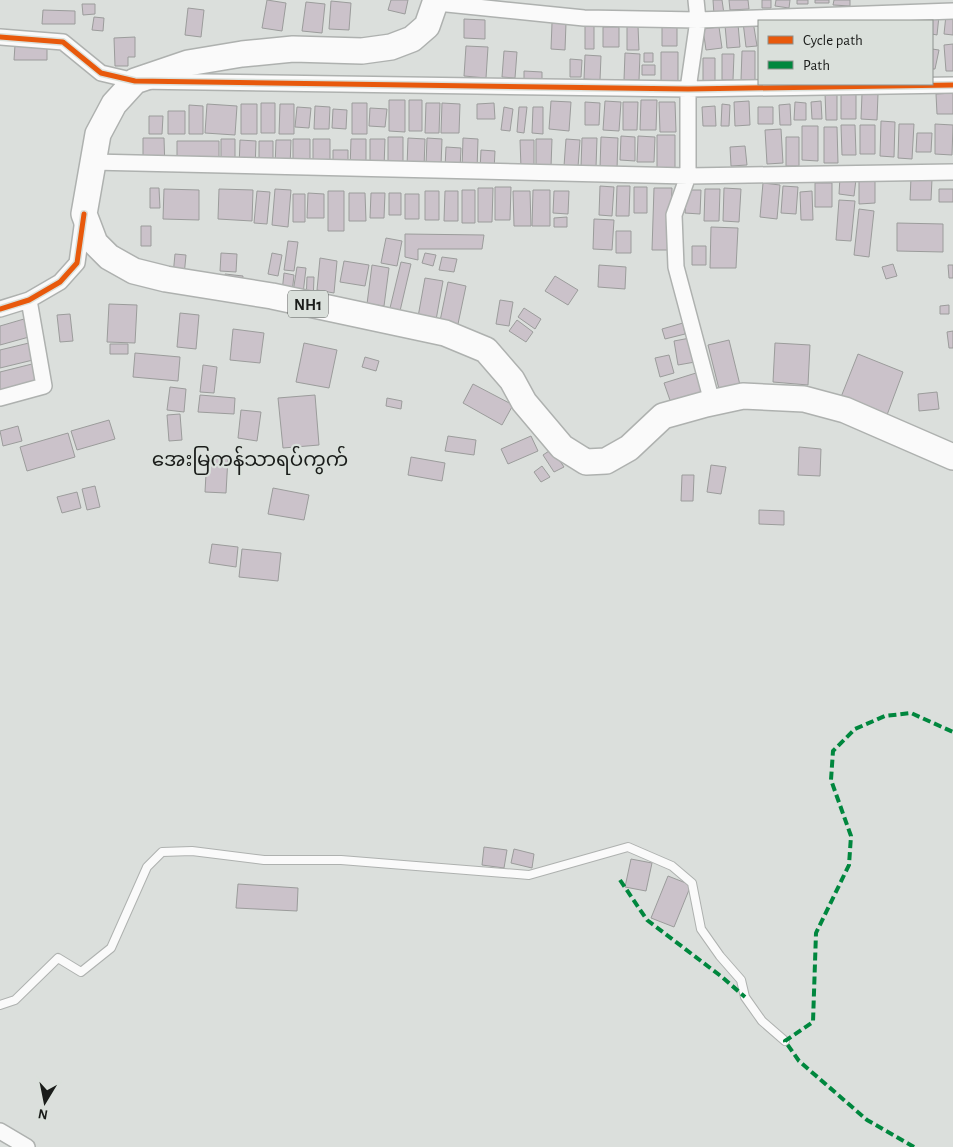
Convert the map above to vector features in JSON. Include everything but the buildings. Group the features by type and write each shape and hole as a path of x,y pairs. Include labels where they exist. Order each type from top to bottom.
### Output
{"highway":[{"name":"NH1","path":"437,1 427,26 412,39 391,46 362,51 293,49 242,54 188,63 135,81 114,104 98,134 84,214 95,243 109,257 134,271 166,279 272,296 445,333 486,350 512,380 524,402 562,447 586,462 606,461 629,448 664,416 712,402 743,396 804,399 845,410 953,457"}],"street":[{"path":"696,0 698,20 688,89 688,176 674,215 676,267 712,402"},
{"path":"437,1 584,18 698,20 953,11"},
{"path":"0,37 63,42 101,73 135,81 688,89 953,85"},
{"path":"92,162 688,176 953,172"},
{"path":"0,310 29,300 60,282 77,263 84,214"},
{"path":"0,398 44,386 29,300"},
{"path":"0,1132 27,1147"}],"lane":[{"path":"0,1004 15,1000 58,958 82,972 112,948 147,867 162,852 192,851 264,860 341,860 529,875 628,847 672,866 692,883 701,929 720,956 741,980 746,997 762,1021 785,1041"}],"marked path":[{"path":"914,1147 867,1120 799,1061 785,1041 813,1022 816,933 849,865 851,836 831,780 833,751 855,729 885,716 911,713 953,732"},
{"path":"620,880 647,920 722,977 745,997"}],"cycle path":[{"path":"0,37 63,42 101,73 135,81 688,89 953,85"},
{"path":"0,309 29,300 60,282 77,263 84,214"}],"district":[{"name":"အေးမြကန်သာရပ်ကွက်","path":"250,459"}]}
